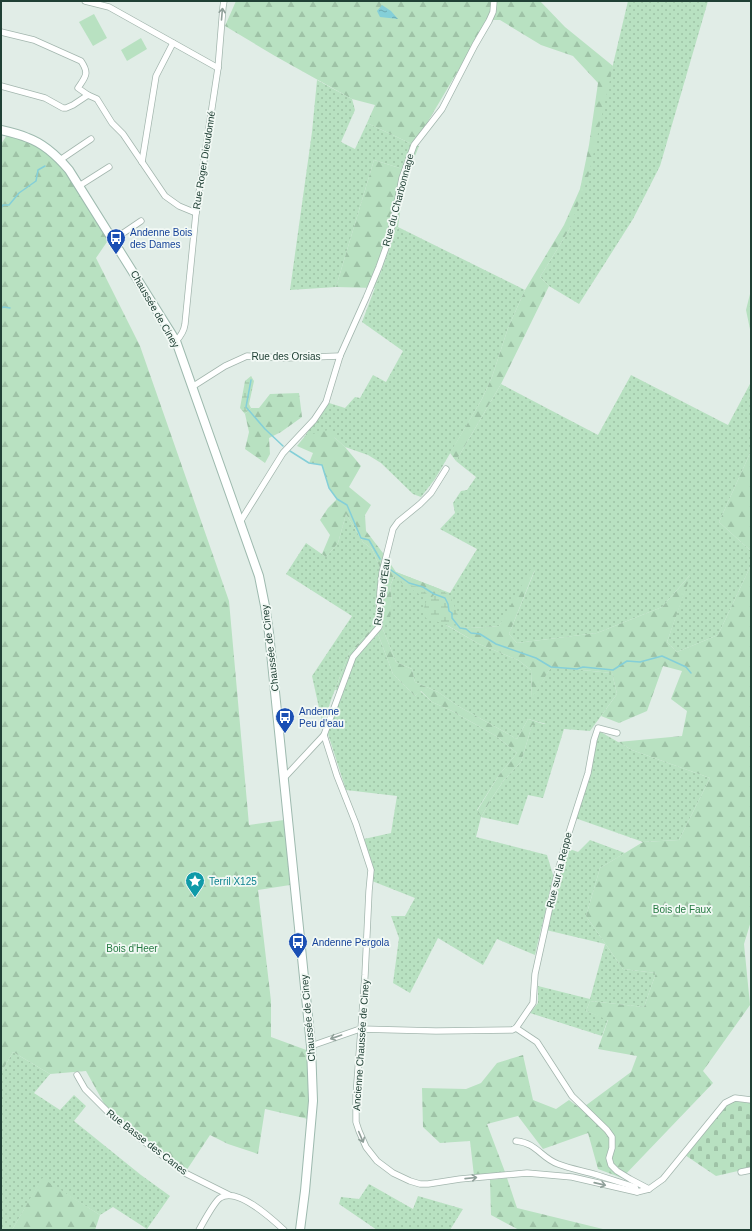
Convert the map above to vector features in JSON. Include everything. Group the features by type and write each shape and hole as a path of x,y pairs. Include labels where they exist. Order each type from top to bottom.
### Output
{"main road":[{"name":"Chaussée de Ciney","path":"1,130 29,138 43,146 70,170 176,341 259,576 266,606 269,633 311,1046 313,1100 306,1183 300,1230"}],"street":[{"path":"85,1 109,7 218,68"},
{"name":"Rue Roger Dieudonné","path":"176,341 181,336 185,324 196,213 218,68 224,1"},
{"name":"Rue du Charbonnage","path":"340,356 379,267 396,209 402,178 414,145 442,109 475,44 489,21 493,12 494,1"},
{"path":"1,32 34,40 81,61 85,68 86,75 78,88 97,99 112,123 123,134 165,196 179,206 196,213"},
{"path":"142,162 156,76 173,43"},
{"path":"1,86 45,98 63,108 73,105 88,95"},
{"path":"60,160 91,140"},
{"path":"79,186 109,167"},
{"path":"113,240 140,221"},
{"name":"Rue des Orsias","path":"192,387 225,366 247,356 286,358 340,356"},
{"path":"240,522 283,453 314,420 326,402 340,356"},
{"name":"Rue Peu d'Eau","path":"284,778 324,735 353,657 379,627 382,573 393,529 398,522 431,493 446,469"},
{"name":"Rue sur la Reppe","path":"516,1028 533,1003 534,974 556,879 588,773 594,740 598,728 617,733"},
{"name":"Ancienne Chaussée de Ciney","path":"324,735 337,776 356,824 371,870 356,1096 356,1122 366,1148 377,1161 393,1173 420,1184 527,1173 572,1177 637,1192 649,1189 663,1179 725,1103 735,1098 751,1100"},
{"path":"311,1046 360,1029 436,1031 512,1030 516,1028 537,1042 572,1096 607,1130 612,1137 612,1148 609,1158 611,1165 617,1171 649,1189"},
{"name":"Rue Basse des Canes","path":"77,1075 85,1088 111,1115 185,1173 229,1195 242,1199 251,1204 284,1230"},
{"path":"516,1141 524,1141 531,1144 556,1163 573,1170 595,1174 635,1187 637,1192"},
{"path":"741,1172 751,1170"},
{"path":"199,1230 205,1218 220,1198 229,1195"}],"green space":[{"path":"236,1 540,1 565,27 613,66 588,178 569,230 540,277 549,286 501,384 456,461 450,453 482,399 492,377 508,328 525,290 564,225 580,189 589,145 598,83 573,56 541,45 500,20 488,20 414,145 367,123 375,105 352,99 225,26"},
{"path":"628,1 708,1 660,166 633,219 579,304 549,286 540,277 569,230 601,115"},
{"path":"94,14 107,38 93,46 79,22"},
{"path":"141,38 147,49 127,61 121,50"},
{"path":"317,80 352,99 355,110 341,142 355,149 367,123 419,146 409,171 374,160 336,287 290,290 312,132"},
{"name":"Bois d'Heer","path":"9,132 29,138 60,160 109,239 96,258 140,346 229,601 249,825 284,820 290,885 258,890 271,1001 271,1037 309,1051 308,1119 265,1109 258,1154 228,1144 210,1135 186,1171 106,1107 86,1071 50,1074 13,1052 1,1073 1,144"},
{"path":"374,160 409,171 404,184 398,227 375,288 336,287"},
{"path":"398,227 525,290 508,328 492,377 482,399 435,479 421,497 413,494 381,463 368,455 345,447 334,437 305,436 326,402 345,408 355,397 360,398 373,375 386,382 403,351 362,322"},
{"path":"751,290 751,334 746,310"},
{"path":"631,375 728,425 751,382 751,451 719,522 751,551 751,565 718,635 677,652 667,642 690,575 662,607 597,633 517,643 509,634 535,570 499,626 470,628 446,625 479,644 518,660 531,670 532,698 551,667 612,673 617,694 590,731 564,729 543,798 528,795 518,825 481,817 504,780 521,762 532,725 546,724 528,719 517,739 458,706 438,692 415,682 412,669 396,662 382,627 392,601 390,586 396,572 450,593 477,549 440,529 455,513 453,503 461,491 467,490 476,477 456,461 501,384 598,435"},
{"path":"251,376 254,381 249,404 251,408 245,414 240,408 245,381"},
{"path":"299,393 302,417 281,432 269,438 270,454 265,463 245,449 249,432 245,414 251,408 259,408 270,394"},
{"path":"332,429 334,437 345,447 361,466 349,487 371,505 365,515 366,531 396,572 440,589 431,599 420,587 403,584 394,576 390,586 392,601 390,618 382,627 396,662 412,669 415,682 438,692 458,706 517,739 528,719 547,725 532,725 521,762 504,780 481,817 477,811 499,775 517,753 496,736 452,711 432,702 421,691 415,696 393,674 378,634 355,657 342,691 335,690 349,653 375,625 380,568 372,549 363,542 346,514 338,543 326,557 322,554 330,535 320,520 328,508 337,499 329,488 322,465 309,463 313,453 297,446 305,436"},
{"path":"751,451 751,551 719,522"},
{"path":"346,514 363,542 372,549 380,568 375,625 349,653 323,726 312,676 352,616 286,574 306,543 326,557 338,543"},
{"name":"Bois de Faux","path":"751,565 751,921 744,944 750,1005 703,1071 713,1083 622,1178 598,1169 588,1133 543,1149 518,1116 487,1124 505,1172 474,1176 470,1141 440,1143 423,1127 422,1088 466,1089 481,1083 497,1063 523,1055 533,1100 556,1109 569,1100 581,1109 631,1072 637,1056 598,1049 608,1020 586,1011 590,1001 644,1007 656,973 623,969 586,916 600,868 643,842 679,840 710,778 632,750 618,742 682,736 687,711 671,699 682,671 663,666 647,711 619,723 601,716 617,694 612,673 551,667 532,699 531,670 518,660 479,644 445,624 470,628 499,626 532,567 535,569 509,634 517,643 597,633 662,607 691,574 667,642 677,652 718,635"},
{"path":"403,584 420,587 431,598 440,589 450,596 463,627 445,624 425,618 424,608 427,599"},
{"path":"378,634 393,674 415,696 420,691 432,702 452,711 496,736 517,753 499,775 477,810 481,817 476,837 547,855 554,878 535,955 497,939 483,965 438,938 410,993 393,983 399,938 391,916 405,916 415,898 372,881 373,866 364,839 391,833 397,796 346,790 328,734 329,726 355,657"},
{"path":"599,731 632,750 710,778 679,840 643,842 575,818 590,773"},
{"path":"590,840 625,853 600,868 586,916 623,969 656,973 644,1007 590,1001 586,1011 608,1019 602,1036 530,1013 538,1003 538,986 590,999 605,944 546,930 567,848 578,852"},
{"path":"13,1052 50,1074 34,1093 60,1110 74,1095 86,1106 74,1121 141,1175 170,1196 147,1229 113,1207 100,1215 42,1179 12,1230 1,1230 1,1073"},
{"path":"735,1100 751,1102 751,1168 716,1176 685,1155 725,1104"},
{"path":"42,1178 100,1215 95,1230 12,1230"},
{"path":"507,1178 517,1208 607,1230 519,1230 491,1215 490,1180"},
{"path":"369,1184 413,1209 418,1196 463,1209 450,1230 377,1230 339,1204 341,1197 359,1199"}],"water":[{"path":"382,5 391,11 398,19 380,17 377,11"}],"waterway":[{"path":"1,208 3,205 9,205 19,193 36,181 38,170 45,166"},
{"path":"1,308 10,308"},
{"path":"251,380 246,407 265,429 283,446"},
{"path":"290,451 309,463 322,465 329,488 337,499 347,505 361,538 369,540 380,559"},
{"path":"391,570 409,583 423,587 434,594 445,598 449,611 452,613 452,618 460,628 466,629 471,633 480,634 496,644 536,658 551,667 577,669 583,667 613,670 627,661 640,662 662,656 686,667 691,673"}],"place":[{"name":"Andenne Bois des Dames","path":"116,255"},
{"name":"Andenne Peu d'eau","path":"285,734"},
{"name":"Terril X125","path":"195,898"},
{"name":"Andenne Pergola","path":"298,959"}]}
